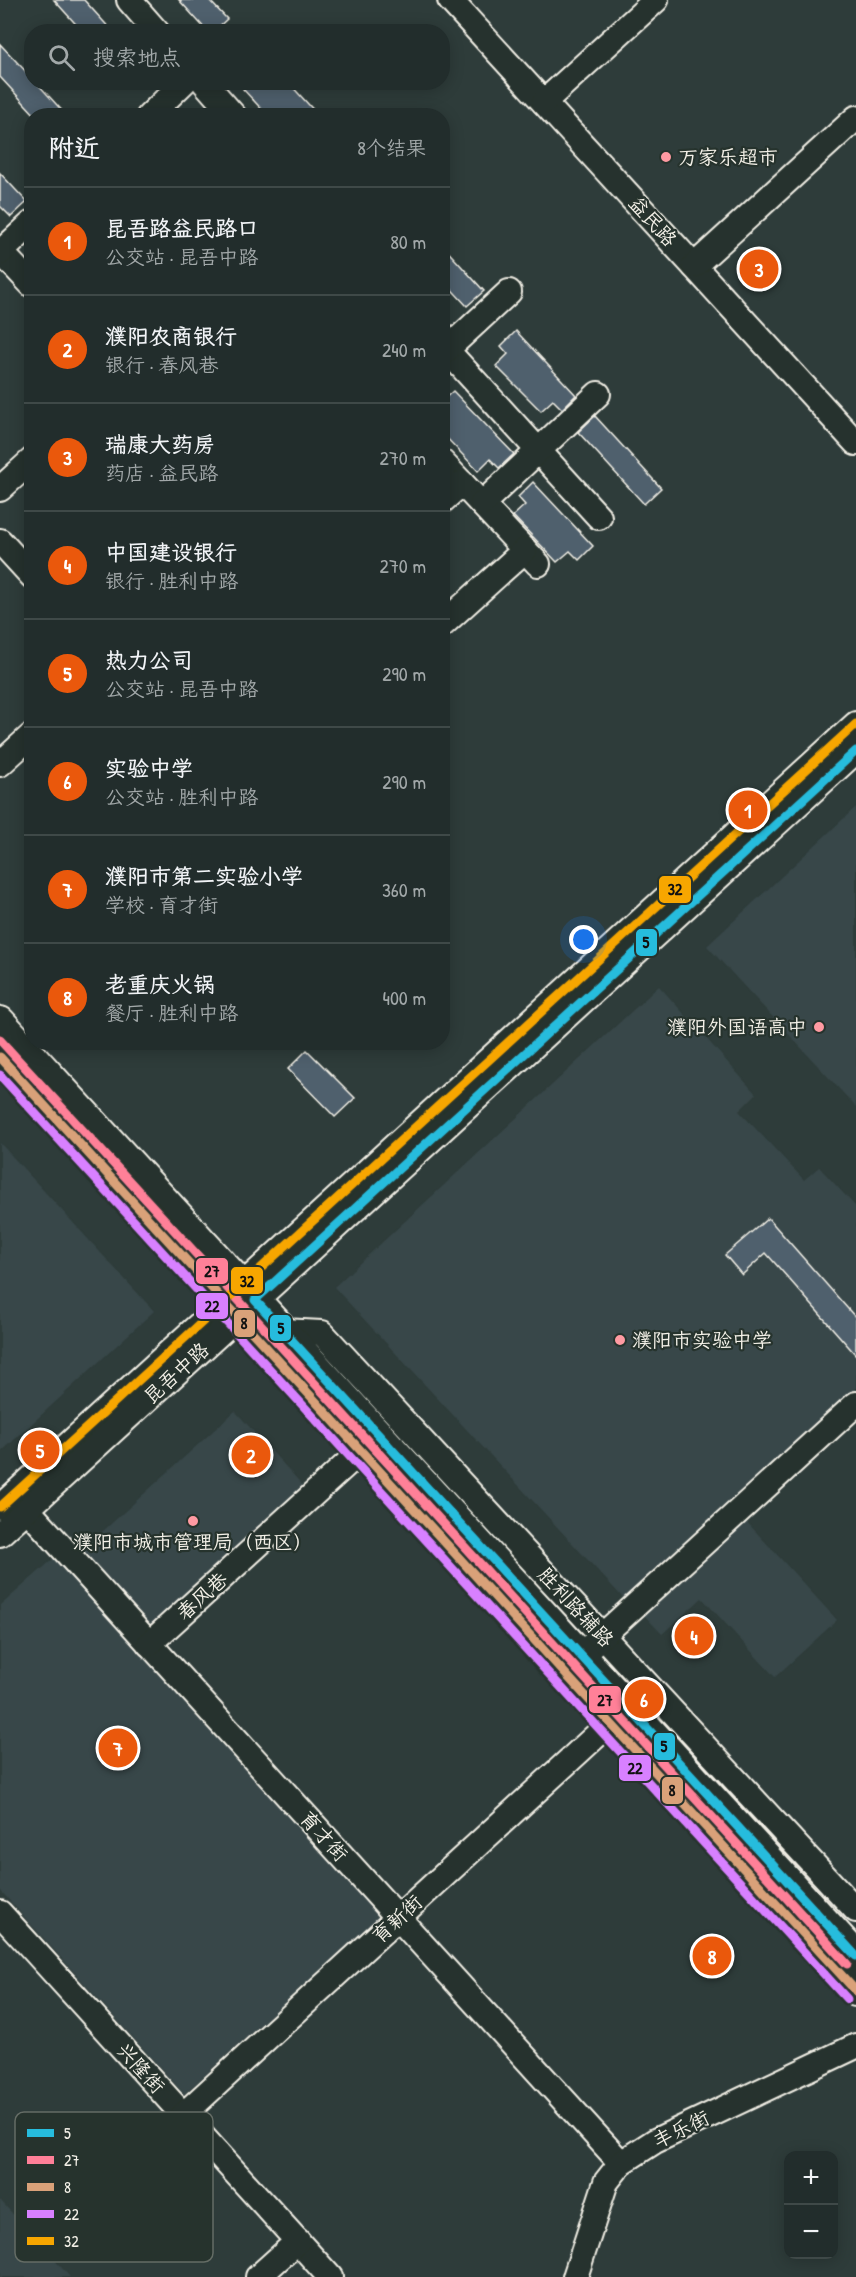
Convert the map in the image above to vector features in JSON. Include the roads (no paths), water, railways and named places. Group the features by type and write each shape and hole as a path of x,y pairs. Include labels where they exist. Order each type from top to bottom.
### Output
{"main road":[{"path":"0,1022 24,1050"},
{"path":"24,1050 240,1301 361,1451 856,1991"},
{"path":"0,1057 240,1301 283,1331 591,1645 821,1918 856,1956"}],"street":[{"path":"129,0 150,24"},
{"name":"益民路","path":"450,0 694,266 854,436"},
{"path":"544,102 656,0"},
{"path":"157,108 176,90"},
{"path":"211,90 227,108"},
{"path":"694,266 856,118"},
{"path":"24,231 0,252 24,277"},
{"path":"450,344 508,292"},
{"path":"450,355 599,516"},
{"path":"482,504 598,394"},
{"path":"0,489 24,467"},
{"path":"450,470 531,557 450,619"},
{"path":"450,494 462,483"},
{"path":"0,541 24,567"},
{"name":"昆吾中路","path":"240,1301 856,724"},
{"path":"0,764 24,742"},
{"name":"昆吾中路","path":"0,1534 9,1501 240,1301 856,751"},
{"path":"591,1645 856,1404"},
{"name":"春风巷","path":"149,1644 361,1451"},
{"name":"育才街","path":"9,1501 149,1644 621,2163"},
{"name":"胜利路辅路","path":"591,1645 852,1897"},
{"name":"育新街","path":"186,2112 610,1723"},
{"path":"821,1918 852,1897"},
{"name":"兴隆街","path":"0,1913 180,2112"},
{"name":"丰乐街","path":"575,2277 606,2182 621,2163 655,2140 856,2046"},
{"name":"兴隆街","path":"213,2148 330,2277"},
{"path":"258,2277 298,2241"}],"place":[{"name":"万家乐超市","path":"666,157"},
{"name":"瑞康大药房","path":"759,269"},
{"name":"昆吾路益民路口","path":"748,810"},
{"name":"濮阳外国语高中","path":"819,1027"},
{"name":"濮阳市实验中学","path":"620,1340"},
{"name":"热力公司","path":"40,1450"},
{"name":"濮阳农商银行","path":"251,1455"},
{"name":"濮阳市城市管理局（西区）","path":"193,1521"},
{"name":"中国建设银行","path":"694,1636"},
{"name":"实验中学","path":"644,1699"},
{"name":"濮阳市第二实验小学","path":"118,1748"},
{"name":"老重庆火锅","path":"712,1956"}]}
